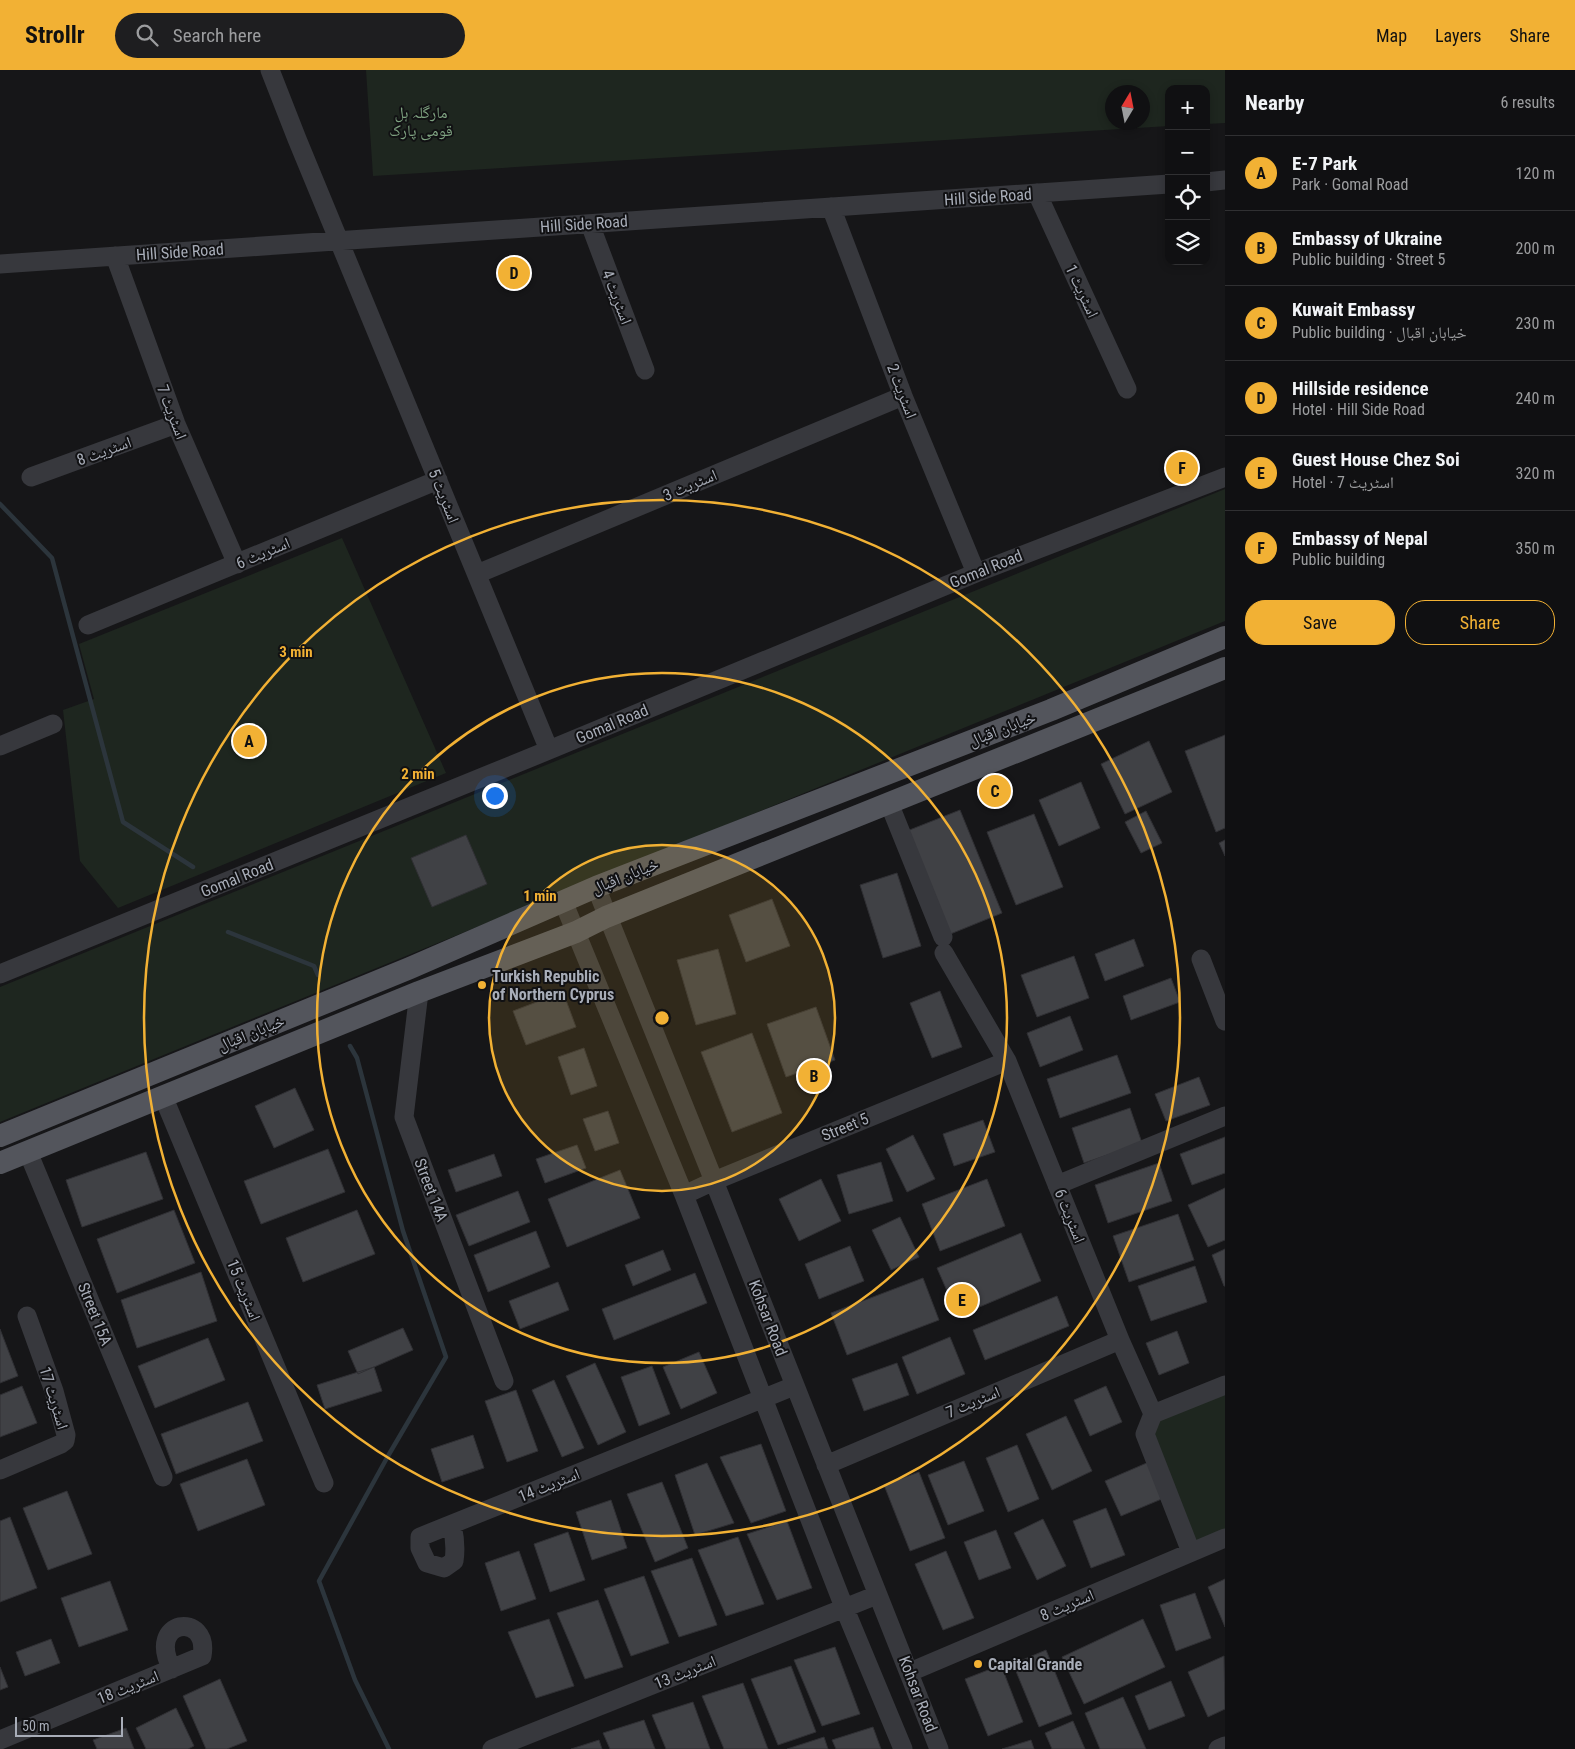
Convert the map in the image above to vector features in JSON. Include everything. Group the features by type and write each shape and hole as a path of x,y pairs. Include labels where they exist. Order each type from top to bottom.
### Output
{"main road":[{"name":"خیابان اقبال","path":"0,1136 410,968 596,887 1051,710 1225,637"},
{"name":"خیابان اقبال","path":"0,1164 419,992 576,932 606,917 1225,668"}],"street":[{"name":"اسٹریٹ 5","path":"270,70 550,750"},
{"path":"1210,182 1225,180"},
{"name":"Hill Side Road","path":"0,264 1165,184"},
{"name":"اسٹریٹ 1","path":"1038,194 1127,389"},
{"name":"اسٹریٹ 2","path":"831,207 903,396 976,573"},
{"name":"اسٹریٹ 4","path":"590,224 645,370"},
{"name":"اسٹریٹ 7","path":"115,256 176,424 237,564"},
{"name":"اسٹریٹ 3","path":"477,574 903,396"},
{"name":"اسٹریٹ 8","path":"31,477 176,424"},
{"name":"Gomal Road","path":"0,974 550,750 976,573 1225,477"},
{"name":"اسٹریٹ 6","path":"88,625 438,480"},
{"path":"0,746 53,724"},
{"name":"اسٹریٹ 6","path":"889,803 944,945 1006,1061 1120,1340 1153,1414"},
{"name":"Kohsar Road","path":"596,887 606,917 714,1181 939,1749"},
{"name":"Kohsar Road","path":"563,901 684,1195 844,1607 902,1749"},
{"path":"1201,959 1217,979 1225,1021"},
{"name":"Street 14A","path":"419,992 404,1117 504,1381"},
{"name":"Street 5","path":"684,1195 1006,1061"},
{"name":"اسٹریٹ 15","path":"164,1096 324,1483"},
{"path":"1057,1185 1225,1116"},
{"name":"Street 15A","path":"28,1152 163,1477"},
{"name":"اسٹریٹ 17","path":"0,1470 61,1444 65,1440 66,1435 54,1391 27,1316"},
{"name":"اسٹریٹ 7","path":"826,1465 1120,1340"},
{"path":"1191,1552 1145,1434 1153,1414 1225,1385"},
{"path":"764,1398 794,1386"},
{"name":"اسٹریٹ 14","path":"452,1526 456,1550 454,1561 444,1568 428,1563 420,1548 420,1537 764,1398"},
{"name":"اسٹریٹ 8","path":"910,1672 1225,1538"},
{"name":"اسٹریٹ 13","path":"492,1749 877,1595"},
{"name":"اسٹریٹ 18","path":"0,1740 172,1669"},
{"path":"1218,1749 1225,1746"}],"green space":[{"name":"مارگلہ ہل قومی پارک","path":"366,70 1225,70 1225,123 1210,124 1210,85 1165,85 1165,126 1150,127 1150,85 1105,85 1105,130 373,176"},
{"path":"1225,489 1225,621 0,1122 0,987"},
{"path":"342,538 446,773 118,908 80,861 63,710 94,699 79,644"},
{"path":"1225,1385 1225,1538 1191,1552 1145,1434 1153,1414"}],"building":[{"path":"1225,735 1225,828 1216,832 1185,751"},
{"path":"1149,741 1172,792 1125,814 1101,764"},
{"path":"1081,782 1100,828 1059,846 1039,800"},
{"path":"960,810 1002,913 943,937 902,833"},
{"path":"1146,811 1162,843 1141,853 1125,822"},
{"path":"1034,814 1063,887 1016,905 987,832"},
{"path":"466,835 487,884 432,907 411,858"},
{"path":"1225,840 1225,856 1219,843"},
{"path":"897,873 921,946 883,958 860,885"},
{"path":"772,899 790,946 746,962 729,915"},
{"path":"1134,939 1144,966 1105,981 1095,954"},
{"path":"718,949 736,1014 696,1025 677,960"},
{"path":"1074,956 1089,998 1037,1017 1021,975"},
{"path":"1171,978 1180,1002 1131,1020 1123,996"},
{"path":"940,991 962,1047 932,1058 910,1003"},
{"path":"563,992 576,1027 526,1045 513,1011"},
{"path":"816,1007 835,1060 786,1077 767,1024"},
{"path":"1070,1016 1083,1050 1040,1067 1027,1033"},
{"path":"752,1033 782,1113 732,1132 701,1052"},
{"path":"584,1048 597,1086 571,1095 558,1057"},
{"path":"1117,1055 1131,1093 1060,1118 1047,1079"},
{"path":"1199,1077 1210,1105 1166,1121 1155,1094"},
{"path":"295,1088 314,1130 274,1148 255,1106"},
{"path":"1130,1108 1142,1143 1084,1163 1072,1128"},
{"path":"608,1111 619,1143 595,1151 583,1119"},
{"path":"983,1120 995,1152 954,1166 943,1134"},
{"path":"913,1135 935,1179 907,1192 886,1149"},
{"path":"1225,1137 1225,1173 1192,1185 1180,1154"},
{"path":"577,1145 586,1168 545,1183 536,1159"},
{"path":"328,1149 345,1192 261,1224 244,1181"},
{"path":"146,1152 163,1199 82,1227 66,1180"},
{"path":"494,1154 502,1176 456,1192 448,1170"},
{"path":"881,1162 893,1201 849,1214 837,1175"},
{"path":"1159,1163 1172,1201 1108,1223 1095,1185"},
{"path":"620,1170 640,1218 567,1247 548,1199"},
{"path":"821,1179 841,1221 799,1241 779,1199"},
{"path":"987,1179 1005,1226 940,1251 922,1204"},
{"path":"1225,1188 1225,1240 1208,1247 1188,1205"},
{"path":"518,1191 530,1222 469,1246 456,1215"},
{"path":"174,1210 195,1263 117,1293 97,1239"},
{"path":"357,1210 375,1254 303,1282 286,1238"},
{"path":"1178,1214 1194,1260 1129,1282 1113,1236"},
{"path":"900,1217 919,1257 891,1270 872,1230"},
{"path":"536,1231 550,1267 488,1292 474,1255"},
{"path":"1021,1233 1041,1281 958,1316 937,1268"},
{"path":"850,1246 864,1281 819,1299 805,1264"},
{"path":"1225,1249 1225,1286 1224,1286 1212,1255"},
{"path":"663,1250 671,1270 633,1286 625,1265"},
{"path":"1195,1266 1207,1302 1151,1321 1138,1286"},
{"path":"201,1272 217,1321 137,1348 121,1300"},
{"path":"695,1273 707,1303 614,1340 602,1309"},
{"path":"923,1278 939,1320 847,1355 831,1313"},
{"path":"558,1282 569,1310 520,1329 509,1301"},
{"path":"1057,1296 1069,1326 985,1360 973,1330"},
{"path":"403,1328 413,1350 358,1374 348,1351"},
{"path":"0,1329 18,1376 0,1383"},
{"path":"1177,1331 1189,1363 1159,1375 1146,1343"},
{"path":"950,1337 965,1374 917,1394 902,1357"},
{"path":"208,1338 225,1380 155,1408 138,1366"},
{"path":"699,1352 717,1393 681,1409 663,1367"},
{"path":"595,1363 626,1432 598,1445 566,1376"},
{"path":"897,1363 909,1395 864,1411 852,1379"},
{"path":"652,1366 670,1414 639,1426 621,1377"},
{"path":"374,1367 382,1391 325,1409 317,1385"},
{"path":"554,1380 584,1448 562,1457 532,1390"},
{"path":"22,1386 37,1423 0,1437 0,1395"},
{"path":"1106,1386 1122,1422 1090,1436 1074,1400"},
{"path":"516,1390 538,1451 507,1462 485,1401"},
{"path":"248,1402 263,1441 176,1474 161,1434"},
{"path":"1066,1416 1092,1471 1052,1490 1026,1434"},
{"path":"473,1435 484,1468 442,1482 431,1449"},
{"path":"761,1444 786,1511 751,1523 720,1457"},
{"path":"1017,1445 1039,1499 1008,1512 986,1458"},
{"path":"247,1459 265,1505 198,1531 180,1484"},
{"path":"964,1461 984,1511 948,1525 928,1475"},
{"path":"1149,1462 1164,1498 1121,1516 1105,1481"},
{"path":"707,1463 734,1523 695,1535 675,1475"},
{"path":"919,1472 945,1538 910,1551 884,1485"},
{"path":"662,1482 688,1548 655,1562 627,1494"},
{"path":"67,1491 92,1554 48,1570 23,1508"},
{"path":"611,1500 627,1548 592,1560 576,1512"},
{"path":"1106,1508 1125,1555 1091,1568 1073,1521"},
{"path":"10,1517 37,1588 0,1602 0,1521"},
{"path":"1043,1519 1066,1566 1037,1580 1014,1533"},
{"path":"787,1521 812,1588 777,1600 747,1534"},
{"path":"996,1530 1011,1568 979,1580 964,1542"},
{"path":"568,1532 585,1580 550,1592 534,1544"},
{"path":"738,1537 764,1604 726,1616 698,1550"},
{"path":"519,1551 536,1599 501,1611 485,1563"},
{"path":"946,1551 974,1618 943,1630 915,1564"},
{"path":"692,1558 717,1625 679,1637 651,1571"},
{"path":"644,1576 669,1643 631,1656 604,1589"},
{"path":"1225,1579 1225,1627 1208,1587"},
{"path":"110,1581 128,1630 79,1647 61,1598"},
{"path":"1195,1593 1211,1638 1176,1651 1160,1605"},
{"path":"598,1600 623,1667 585,1679 557,1613"},
{"path":"549,1619 574,1686 536,1698 508,1632"},
{"path":"1143,1619 1165,1667 1084,1704 1062,1657"},
{"path":"51,1639 60,1663 25,1676 16,1652"},
{"path":"835,1647 860,1714 822,1726 794,1660"},
{"path":"1046,1650 1072,1714 1039,1727 1013,1664"},
{"path":"1224,1656 1225,1709 1208,1717 1188,1672"},
{"path":"1001,1665 1023,1722 988,1736 965,1679"},
{"path":"791,1666 816,1732 778,1745 751,1679"},
{"path":"0,1667 8,1687 0,1690"},
{"path":"220,1679 247,1741 227,1749 206,1749 183,1696"},
{"path":"1171,1681 1185,1716 1149,1730 1135,1696"},
{"path":"743,1683 768,1749 724,1749 702,1696"},
{"path":"1123,1697 1146,1749 1100,1749 1085,1713"},
{"path":"693,1702 710,1749 666,1749 652,1715"},
{"path":"176,1708 194,1746 188,1749 146,1749 136,1728"},
{"path":"644,1720 655,1749 610,1749 603,1733"},
{"path":"1073,1721 1085,1749 1052,1749 1045,1733"},
{"path":"873,1727 881,1749 836,1749 832,1740"},
{"path":"126,1728 134,1749 97,1749 93,1740"},
{"path":"824,1737 828,1749 787,1749"},
{"path":"599,1740 602,1749 571,1749"},
{"path":"1031,1740 1034,1749 1002,1749"}],"waterway":[{"path":"0,504 52,558 123,822 193,867"},
{"path":"228,932 314,966 318,975"},
{"path":"350,1046 357,1058 403,1231 446,1357 388,1456 319,1581 355,1680 389,1749"}],"place":[{"name":"Hillside residence","path":"514,273"},
{"name":"Embassy of Nepal","path":"1182,468"},
{"name":"E-7 Park","path":"249,741"},
{"name":"Kuwait Embassy","path":"995,791"},
{"name":"Turkish Republic of Northern Cyprus","path":"482,985"},
{"name":"Embassy of Ukraine","path":"814,1076"},
{"name":"Guest House Chez Soi","path":"962,1300"},
{"name":"Capital Grande","path":"978,1664"}]}
